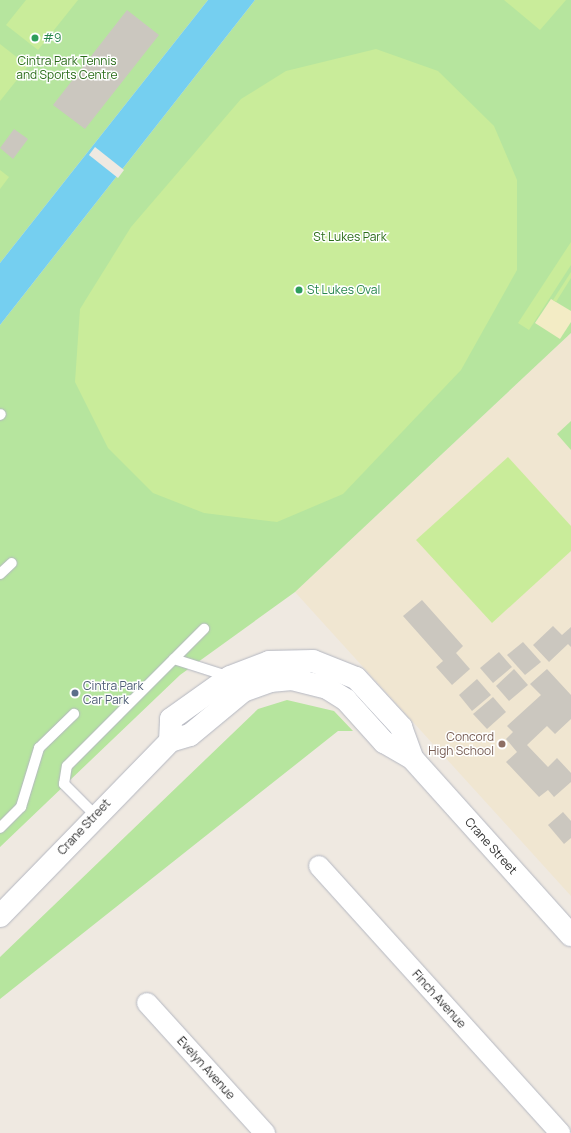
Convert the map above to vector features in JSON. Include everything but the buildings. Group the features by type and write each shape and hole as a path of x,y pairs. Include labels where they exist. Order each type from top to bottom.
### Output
{"main road":[{"name":"Crane Street","path":"170,741 171,719 230,677 269,662 313,661 356,678 401,727 412,758"},
{"name":"Crane Street","path":"0,916 95,815 170,741 190,735 243,691 270,681 292,680 327,688 346,700 384,742 412,758 571,935"}],"street":[{"name":"Finch Avenue","path":"319,866 560,1133"},
{"name":"Evelyn Avenue","path":"147,1003 265,1133"}],"lane":[{"path":"0,574 12,563"},
{"path":"95,815 64,784 67,766 204,628"},
{"path":"174,659 230,677"},
{"path":"0,828 21,807 39,748 74,714"}],"shaded area":[{"name":"Concord High School","path":"571,333 571,896 295,592"}],"green space":[{"name":"Cintra Park Tennis and Sports Centre","path":"0,0 208,0 0,263"},
{"name":"#9","path":"26,0 78,0 38,50 6,25"},
{"name":"St Lukes Park","path":"255,0 571,0 571,333 295,592 180,675 0,847 0,325"},
{"path":"504,0 566,0 540,30"},
{"path":"0,44 28,66 0,101"},
{"name":"St Lukes Oval","path":"376,49 438,71 494,126 517,180 517,270 461,370 343,494 277,522 204,513 153,493 108,448 75,382 80,309 131,227 241,99 286,71"},
{"path":"0,170 9,177 0,189"},
{"path":"571,242 571,265 529,330 518,323"},
{"path":"571,272 571,278 556,302 553,300"},
{"path":"571,421 571,450 557,434"},
{"path":"508,457 571,526 571,551 492,623 416,540"},
{"path":"287,700 334,711 353,731 338,731 0,999 0,957 258,709"}],"sand":[{"path":"551,299 571,311 571,322 560,339 535,323"}],"water":[{"path":"208,0 255,0 0,325 0,263"}],"pier":[{"path":"95,147 124,170 118,178 89,155"}],"place":[{"name":"#9","path":"35,38"},
{"name":"St Lukes Oval","path":"299,290"},
{"name":"Cintra Park Car Park","path":"75,693"},
{"name":"Concord High School","path":"502,744"}]}
